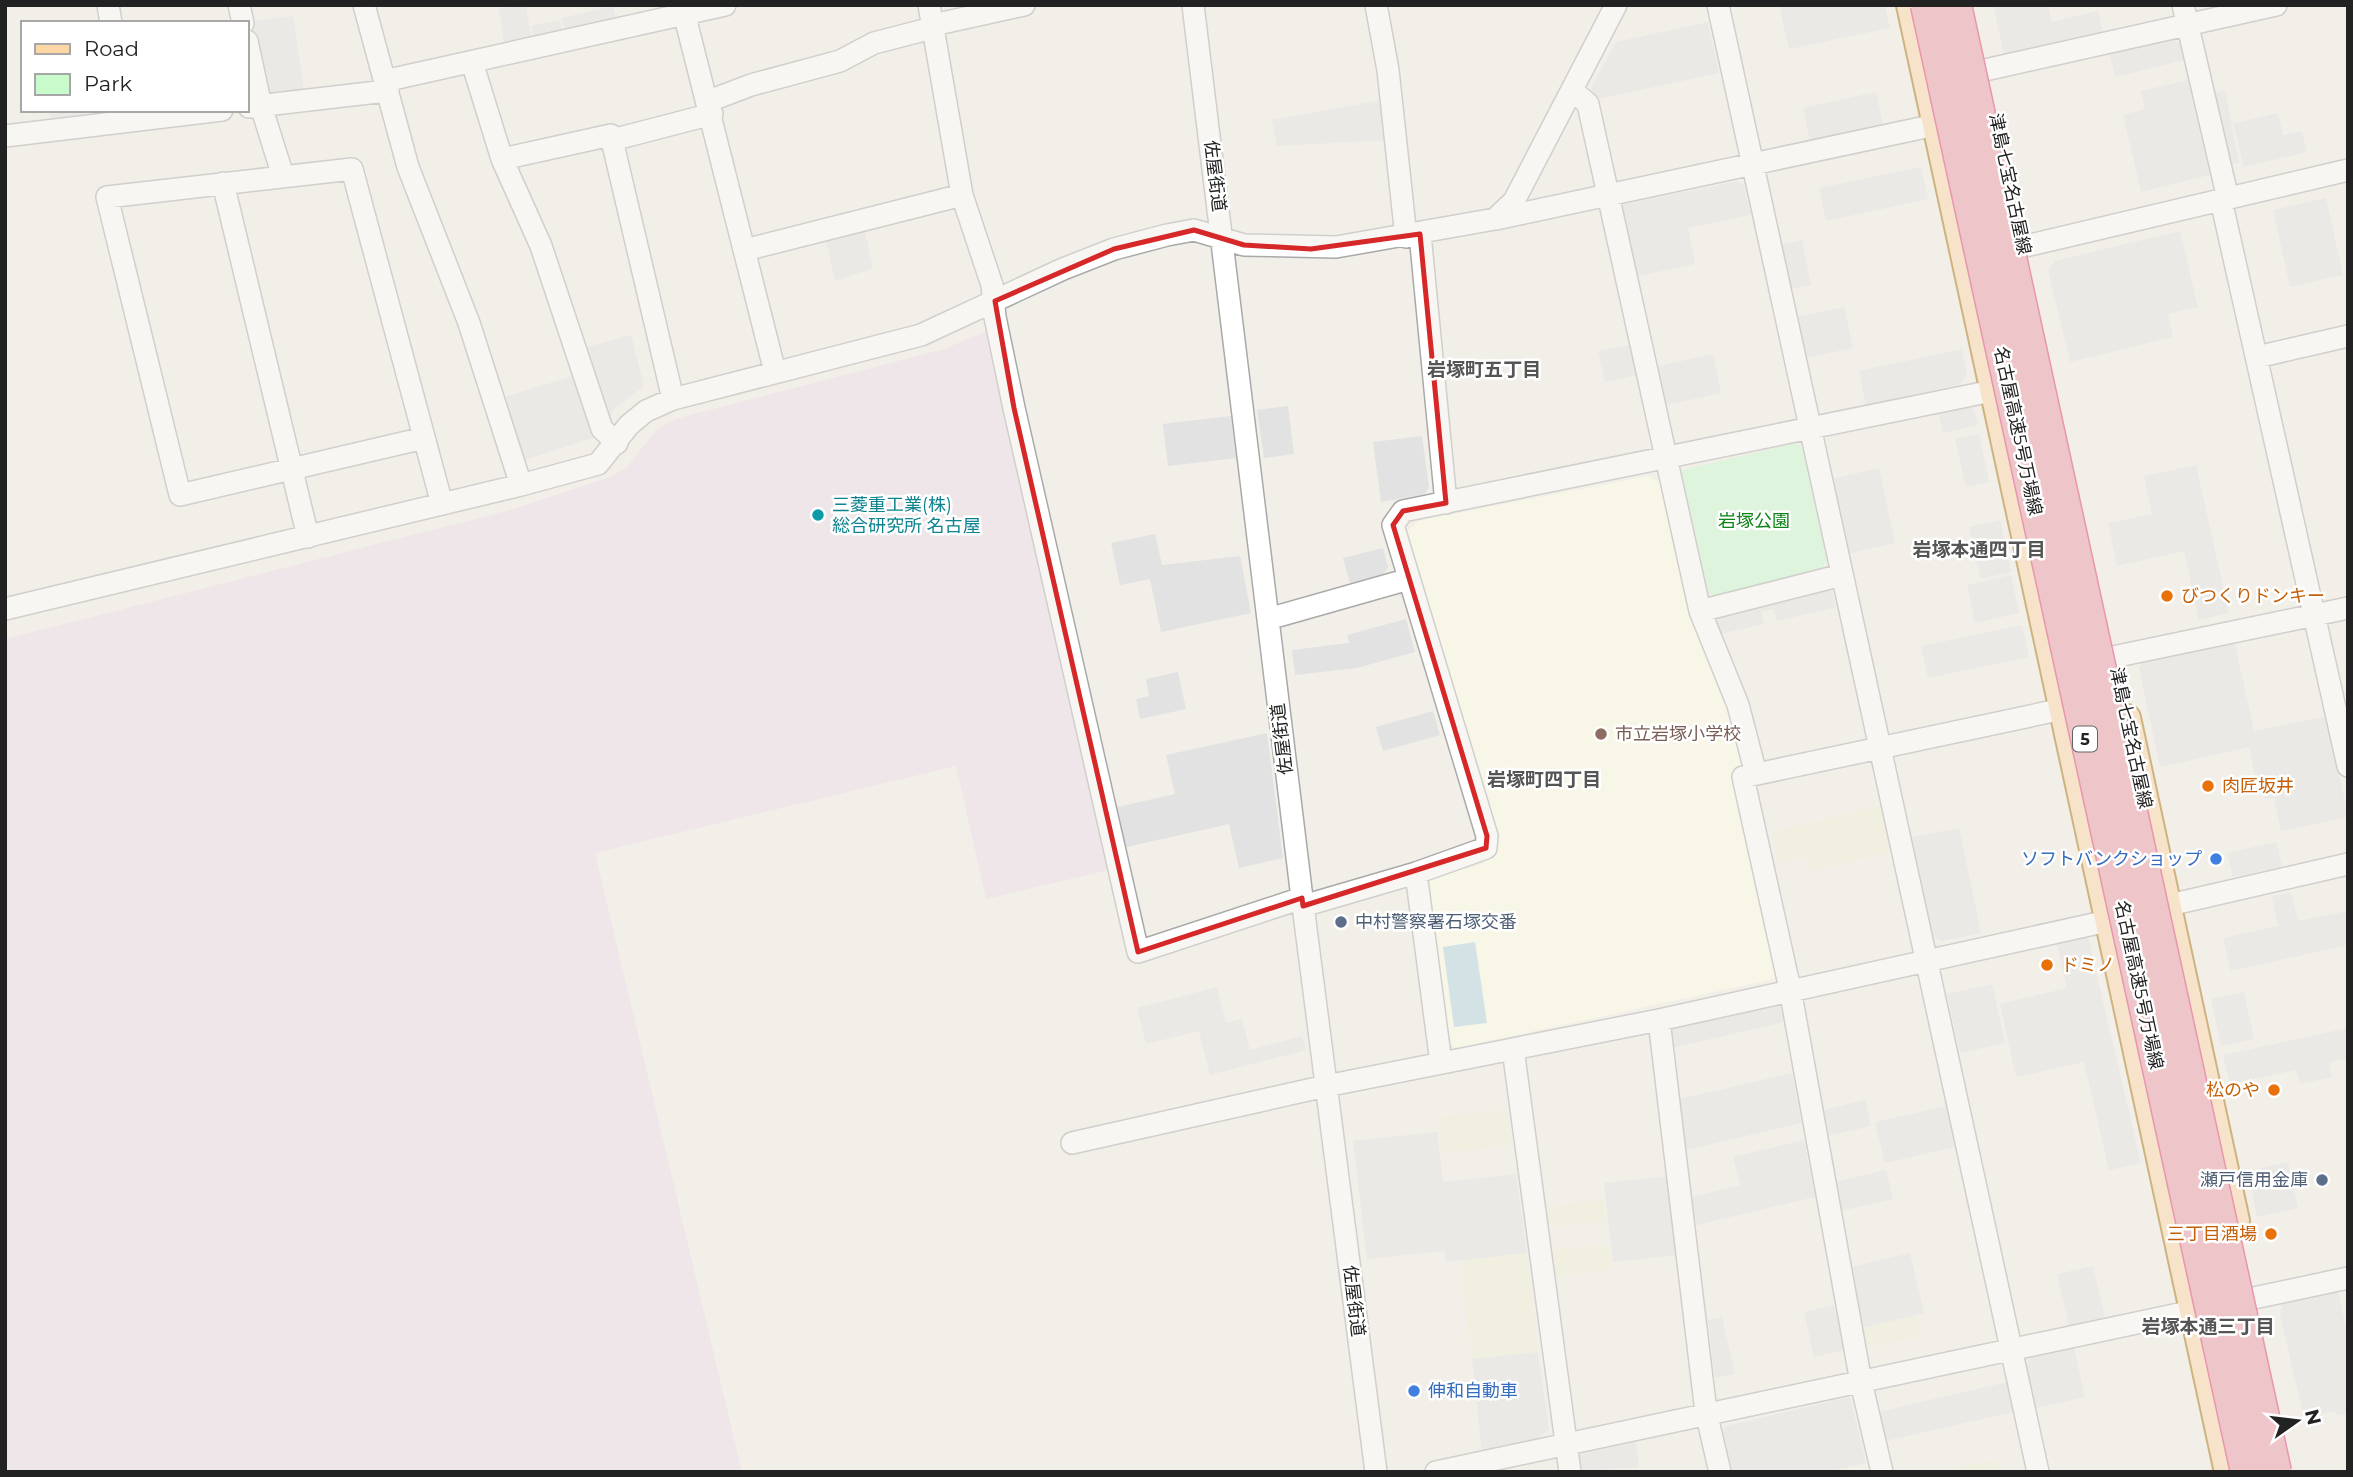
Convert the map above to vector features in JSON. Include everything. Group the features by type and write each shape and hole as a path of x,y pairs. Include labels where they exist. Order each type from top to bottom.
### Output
{"highway":[{"name":"名古屋高速5号万場線","path":"1926,5 2246,1472"},
{"name":"名古屋高速5号万場線","path":"1956,5 2276,1472"}],"main road":[{"path":"1909,5 2228,1472"},
{"name":"津島七宝名古屋線","path":"1971,5 2290,1472"}],"street":[{"path":"365,5 408,167 469,323 521,485"},
{"path":"386,91 393,79 684,10 725,5"},
{"path":"612,140 710,107 751,85 840,61 931,19 1024,5"},
{"name":"佐屋街道","path":"1193,5 1376,1472"},
{"path":"1376,5 1413,236 1446,503"},
{"path":"1495,219 1514,201 1616,5"},
{"path":"1717,5 2038,1472"},
{"path":"1985,70 2185,16 2276,5"},
{"path":"684,10 775,372"},
{"path":"2185,16 2348,766"},
{"path":"931,19 962,195 995,301 995,317 1014,408 1138,952 1303,902 1416,873 1486,848 1487,836 1392,525 1403,511 1992,391"},
{"path":"248,49 254,106 283,176"},
{"path":"472,62 502,159 541,246 602,429 617,443"},
{"path":"1572,90 1588,104 1699,611 1738,705 1755,774"},
{"path":"254,106 386,91"},
{"path":"5,136 123,116 189,112"},
{"path":"5,609 521,485 598,464 629,425 646,411 673,399 921,335 1023,286 1114,249 1194,230 1244,245 1311,249 1413,236 1935,125"},
{"path":"502,159 611,135 673,399"},
{"path":"424,438 180,495 107,197 352,169 442,504"},
{"path":"1964,261 2348,170"},
{"path":"223,183 307,537"},
{"path":"745,250 962,195"},
{"path":"2257,357 2348,336"},
{"path":"1699,611 1842,575"},
{"path":"1268,619 1409,579"},
{"path":"2113,657 2348,608"},
{"path":"1882,1472 1861,1382 1790,989 1743,776 2063,709"},
{"path":"1072,1143 1326,1086 1659,1020 1790,989 2109,922 2168,904 2348,864"},
{"path":"1416,873 1441,1063"},
{"path":"1659,1020 1706,1412 1720,1472"},
{"path":"1513,1049 1570,1472"},
{"path":"1436,1472 1706,1412 1861,1382 2348,1278"}],"highlighted area":[{"path":"1194,230 1244,245 1311,249 1420,234 1446,503 1403,511 1393,525 1487,836 1486,848 1303,906 1302,898 1138,952 1014,408 995,301 1114,249"}],"shaded area":[{"path":"526,5 532,42 505,48 499,9"},
{"path":"1779,5 1885,5 1890,28 1789,49"},
{"path":"1993,5 2048,5 2052,22 2098,11 2104,37 2011,59 2004,54"},
{"path":"613,6 617,23 566,35 562,18"},
{"path":"293,16 304,91 271,96 264,91 249,22"},
{"path":"560,20 564,36 535,42 531,26"},
{"path":"1708,22 1719,73 1594,100 1591,88 1616,42"},
{"path":"2169,36 2180,44 2184,60 2115,77 2109,51"},
{"path":"2188,80 2210,175 2141,192 2123,115 2145,109 2141,91"},
{"path":"2225,90 2239,163 2226,166 2209,94"},
{"path":"1876,92 1883,126 1810,142 1803,108"},
{"path":"1382,100 1389,140 1277,146 1272,120"},
{"path":"49,112 95,112 50,119"},
{"path":"2278,113 2283,135 2302,131 2307,152 2244,167 2233,124"},
{"path":"1921,167 1928,199 1826,221 1819,188"},
{"path":"1738,181 1744,185 1751,215 1688,228 1695,264 1634,277 1619,210 1621,205"},
{"path":"2326,198 2343,275 2290,287 2273,210"},
{"path":"863,223 873,268 835,281 824,232"},
{"path":"2180,231 2198,307 2168,314 2173,337 2070,362 2048,270 2055,261"},
{"path":"1802,240 1811,285 1790,289 1781,245"},
{"path":"1844,307 1853,348 1805,358 1796,317"},
{"path":"991,329 1109,870 986,899 956,766 595,853 742,1472 5,1472 5,639 514,509 610,477 626,468 658,428 675,419 944,349"},
{"path":"631,335 644,386 616,407 606,424 580,349"},
{"path":"1632,344 1638,375 1605,382 1598,351"},
{"path":"1962,349 1967,374 1961,384 1866,405 1859,371"},
{"path":"1713,354 1721,393 1662,406 1654,367"},
{"path":"579,374 599,436 525,460 505,397"},
{"path":"1288,406 1294,454 1264,458 1257,410"},
{"path":"1967,406 1974,410 1978,425 1943,433 1938,412"},
{"path":"1231,416 1236,458 1168,466 1163,424"},
{"path":"1979,434 1989,482 1966,487 1955,439"},
{"path":"1422,436 1429,487 1425,494 1381,502 1373,442"},
{"path":"2196,465 2229,613 2199,620 2184,551 2117,566 2108,523 2152,514 2144,476"},
{"path":"1879,468 1895,543 1848,554 1832,479"},
{"name":"市立岩塚小学校","path":"1648,476 1664,484 1694,625 1728,703 1744,766 1734,770 1776,966 1774,979 1456,1048 1448,1043 1426,892 1430,878 1483,864 1493,852 1497,835 1405,533 1418,521"},
{"path":"2000,520 2011,572 1981,579 1969,527"},
{"path":"1155,534 1162,565 1240,556 1251,613 1161,632 1150,579 1120,585 1111,543"},
{"path":"1383,548 1388,567 1384,574 1350,583 1343,558"},
{"path":"2011,575 2019,613 1975,623 1967,585"},
{"path":"1827,589 1833,593 1836,607 1777,621 1774,609 1761,612 1764,624 1716,635 1712,621 1716,615"},
{"path":"1406,619 1415,652 1357,668 1295,675 1292,650 1349,643 1347,635"},
{"path":"2022,625 2029,657 1928,678 1921,646"},
{"path":"2234,640 2254,731 2327,716 2348,817 2281,831 2274,798 2265,799 2261,781 2256,781 2249,747 2160,767 2139,668 2143,660"},
{"path":"1178,672 1186,709 1140,719 1136,699 1149,696 1146,679"},
{"path":"1433,711 1440,735 1383,751 1376,727"},
{"path":"1267,733 1283,858 1239,868 1229,824 1122,848 1113,808 1175,794 1166,755"},
{"path":"1881,806 1892,852 1812,871 1808,856 1779,863 1772,832"},
{"path":"1959,828 1981,933 1941,941 1932,936 1912,837"},
{"path":"2277,842 2282,867 2233,877 2227,853"},
{"path":"2291,892 2298,921 2348,911 2348,945 2231,971 2223,938 2278,926 2272,896"},
{"path":"2087,933 2141,1163 2109,1170 2084,1062 2016,1077 2000,1004 2067,988 2056,940"},
{"path":"1992,984 2005,1043 1960,1053 1947,994"},
{"path":"1217,987 1226,1023 1242,1019 1250,1050 1302,1036 1306,1050 1210,1075 1199,1031 1146,1044 1137,1008"},
{"path":"2244,992 2254,1039 2221,1046 2211,999"},
{"path":"1773,1003 1780,1006 1784,1022 1672,1048 1670,1029 1674,1025"},
{"path":"2348,1028 2348,1058 2329,1062 2332,1077 2300,1084 2296,1070 2230,1084 2223,1055"},
{"path":"1792,1073 1801,1123 1686,1150 1680,1099"},
{"path":"1865,1100 1871,1126 1827,1136 1821,1111"},
{"path":"1946,1106 1955,1147 1885,1163 1875,1122"},
{"path":"1506,1110 1510,1145 1442,1153 1439,1117"},
{"path":"1437,1132 1443,1182 1516,1174 1527,1253 1446,1262 1445,1251 1367,1259 1353,1141"},
{"path":"1804,1140 1815,1197 1696,1225 1692,1197 1740,1185 1733,1157"},
{"path":"2288,1162 2298,1208 2257,1217 2248,1171"},
{"path":"1886,1170 1893,1199 1841,1211 1835,1182"},
{"path":"1668,1176 1677,1255 1613,1262 1604,1183"},
{"path":"1604,1200 1606,1221 1546,1228 1544,1207"},
{"path":"1609,1245 1612,1270 1554,1276 1551,1250"},
{"path":"1527,1253 1538,1352 1472,1359 1461,1261"},
{"path":"1910,1253 1924,1313 1862,1328 1851,1267"},
{"path":"2093,1266 2105,1318 2069,1326 2057,1274"},
{"path":"2338,1292 2348,1337 2348,1413 2337,1416 2335,1411 2304,1418 2280,1315 2282,1304"},
{"path":"1834,1305 1844,1350 1814,1357 1804,1312"},
{"path":"1916,1315 1920,1336 1866,1348 1862,1328"},
{"path":"1722,1317 1735,1374 1715,1378 1708,1320"},
{"path":"2074,1348 2085,1397 2036,1408 2026,1365 2030,1358"},
{"path":"1538,1352 1549,1430 1537,1439 1482,1452 1472,1359"},
{"path":"2007,1382 2014,1412 1885,1441 1878,1412"},
{"path":"1850,1397 1866,1463 1827,1472 1732,1472 1723,1431 1726,1426"},
{"path":"1636,1442 1639,1467 1578,1472 1580,1454"},
{"path":"1995,1459 1998,1472 1941,1472"}],"green space":[{"name":"岩塚公園","path":"1796,443 1803,448 1827,560 1820,573 1714,597 1703,588 1678,471"}],"water":[{"path":"1475,942 1487,1023 1454,1027 1443,947"}],"place":[{"name":"三菱重工業(株) 総合研究所 名古屋","path":"818,515"},
{"name":"びつくりドンキー","path":"2167,596"},
{"name":"市立岩塚小学校","path":"1601,734"},
{"name":"肉匠坂井","path":"2208,786"},
{"name":"ソフトバンクショップ","path":"2216,859"},
{"name":"中村警察署石塚交番","path":"1341,922"},
{"name":"ドミノ","path":"2047,965"},
{"name":"松のや","path":"2274,1090"},
{"name":"瀬戸信用金庫","path":"2322,1180"},
{"name":"三丁目酒場","path":"2271,1234"},
{"name":"伸和自動車","path":"1414,1391"}],"district":[{"name":"岩塚町五丁目","path":"1484,369"},
{"name":"岩塚本通四丁目","path":"1979,549"},
{"name":"岩塚町四丁目","path":"1544,779"},
{"name":"岩塚本通三丁目","path":"2208,1326"}]}
